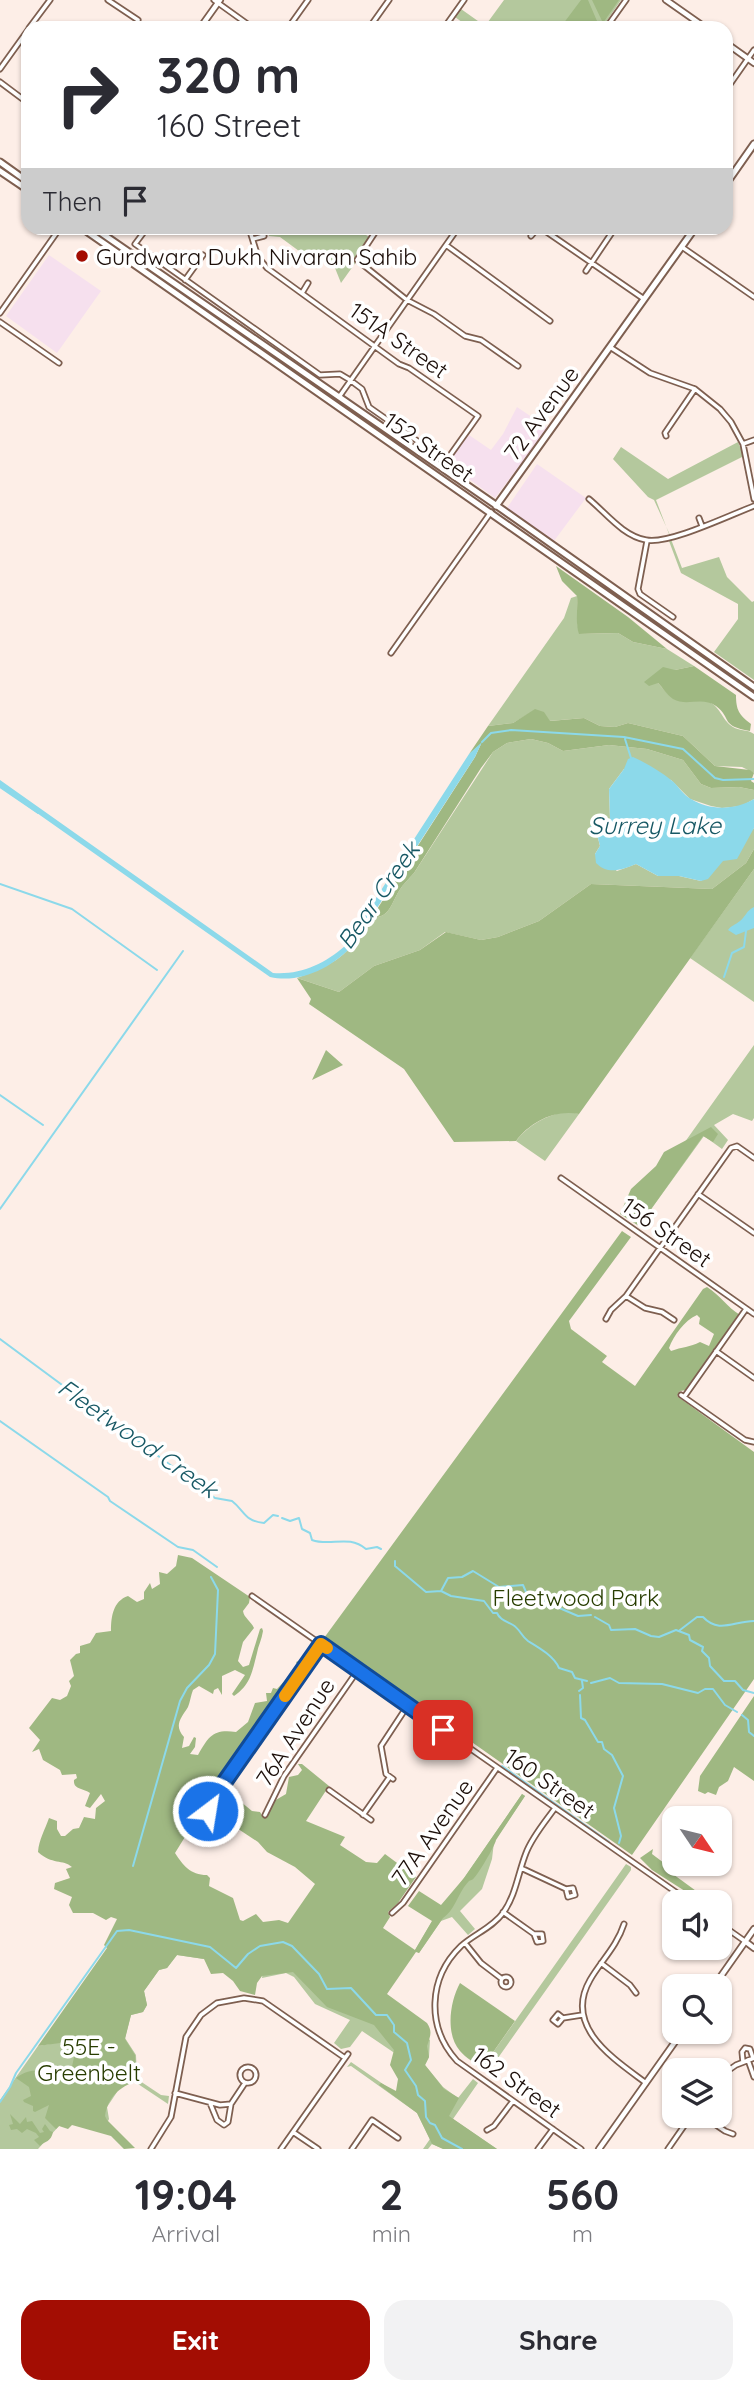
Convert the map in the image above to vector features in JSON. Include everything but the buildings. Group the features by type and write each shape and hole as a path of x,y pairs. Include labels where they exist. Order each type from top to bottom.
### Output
{"main road":[{"path":"733,174 754,144"},
{"path":"0,162 21,177"},
{"path":"0,171 21,185"},
{"name":"152 Street","path":"92,235 754,697"},
{"name":"152 Street","path":"104,235 754,687"},
{"name":"72 Avenue","path":"492,512 690,235"},
{"path":"308,384 334,398 339,397"}],"street":[{"path":"35,21 50,0"},
{"path":"108,0 137,21"},
{"path":"293,21 308,0"},
{"path":"374,21 389,0"},
{"path":"449,21 464,0"},
{"path":"613,21 626,0"},
{"path":"666,0 696,21"},
{"path":"204,21 217,1 244,21"},
{"path":"0,69 21,40"},
{"path":"733,48 754,63"},
{"path":"733,80 754,50"},
{"path":"0,82 21,98"},
{"path":"0,313 55,235"},
{"path":"142,235 135,244 320,375 340,374 350,380"},
{"name":"151A Street","path":"252,235 258,257 267,268 374,346 478,416 446,461 369,407 362,389 350,380"},
{"path":"373,235 357,260 407,300 434,314 465,336 481,340 518,366"},
{"path":"339,397 453,235"},
{"path":"551,235 644,299"},
{"path":"586,271 610,235"},
{"path":"253,239 264,236"},
{"path":"446,245 550,321"},
{"path":"682,247 754,297"},
{"path":"185,280 204,254"},
{"path":"302,293 308,283"},
{"path":"0,322 59,363"},
{"path":"610,347 650,373 695,389 720,409 743,444 754,499"},
{"path":"666,436 665,433 695,389"},
{"path":"743,444 754,440"},
{"path":"589,499 612,520 647,541 671,538 754,506"},
{"name":"72 Avenue","path":"391,653 492,512"},
{"path":"699,518 702,526"},
{"path":"647,541 638,589 640,594 673,617"},
{"path":"606,1318 626,1296 735,1145 754,1158"},
{"name":"156 Street","path":"561,1178 754,1314"},
{"path":"698,1194 754,1233"},
{"path":"626,1296 645,1308 662,1312 674,1320"},
{"path":"746,1309 682,1396 753,1442"},
{"path":"716,1351 754,1378"},
{"name":"160 Street","path":"252,1596 673,1890"},
{"path":"209,1812 209,1804 321,1644"},
{"name":"76A Avenue","path":"265,1815 284,1776 358,1670"},
{"path":"363,1815 391,1779 381,1746 408,1705"},
{"name":"77A Avenue","path":"392,1913 403,1903 498,1768"},
{"path":"329,1790 371,1820"},
{"path":"502,1979 481,1963 465,1943 487,1928 503,1912 511,1899 530,1844 555,1808"},
{"path":"521,1868 566,1889"},
{"path":"503,1912 534,1934"},
{"path":"624,1924 619,1937 586,1986 583,2015 600,2047 646,2083"},
{"path":"723,1974 754,1929"},
{"path":"732,1932 754,1948"},
{"name":"162 Street","path":"465,1943 444,1968 437,1994 437,2027 447,2048 462,2065 581,2149"},
{"path":"601,1963 631,1984 636,1993"},
{"path":"151,2149 169,2121 181,2056 192,2027 208,2008 227,2000 244,1998 262,2001 346,2056 281,2149"},
{"path":"563,2018 583,2015"},
{"path":"598,2149 674,2044"},
{"path":"732,2068 745,2061 754,2059 750,2049 745,2048 742,2052 745,2061 754,2077"},
{"path":"210,2103 217,2120 224,2125 228,2122 231,2104 245,2083 253,2081 256,2076 249,2068 241,2073 245,2083"},
{"path":"175,2094 210,2103 231,2104"},
{"path":"487,2130 494,2126 513,2101"},
{"path":"352,2149 372,2120 398,2138"},
{"path":"668,2149 683,2128"},
{"path":"721,2128 733,2134"},
{"path":"538,2149 553,2129"},
{"path":"293,2132 318,2149"}],"shaded area":[{"path":"49,255 101,291 57,353 6,316"},
{"path":"517,407 548,428 495,498 447,463 469,435 491,450"},
{"path":"537,464 586,498 554,541 507,508"}],"green space":[{"path":"504,0 621,0 607,21 489,21"},
{"path":"581,0 588,0 597,21 565,21"},
{"path":"592,0 619,0 604,21"},
{"path":"461,9 478,21 460,21 455,17"},
{"path":"269,236 369,237 341,283 333,263 311,253 299,251 280,237"},
{"path":"738,442 744,456 656,500 666,527 654,500 648,497 613,459 621,447 668,479"},
{"path":"670,536 682,568 719,557 727,577 754,601 754,680 714,652 738,619 738,604 681,573 669,541"},
{"path":"556,566 628,617 667,649 633,642 618,633 579,634 577,596 562,581"},
{"path":"577,596 580,634 618,633 633,642 667,649 694,666 675,670 658,683 675,699 711,703 733,727 754,734 754,773 742,767 715,766 683,736 628,723 615,727 600,726 584,718 549,721 535,710 513,723 488,726 564,618 571,598"},
{"path":"694,666 736,695 739,712 751,724 750,731 734,727 721,710 711,703 678,701 658,683 649,686 644,682 663,667 675,670"},
{"path":"535,709 544,712 550,721 584,718 600,726 615,727 628,723 683,736 715,766 750,770 754,773 751,781 754,783 754,790 739,787 711,788 701,784 683,760 647,749 609,745 563,751 548,743 531,739 507,743 493,752 481,768 389,910 382,916 372,917 475,757 481,744 469,754 488,726 513,723"},
{"path":"531,739 548,743 563,751 609,745 647,749 683,760 701,784 711,788 739,787 754,790 754,799 742,806 722,808 690,799 671,780 624,769 609,789 610,819 595,828 591,826 600,846 595,854 617,871 636,864 658,876 679,876 701,881 754,828 754,849 746,863 712,889 591,884 539,921 498,937 481,940 445,932 420,950 374,966 339,992 297,978 334,962 356,941 372,917 386,913 493,752 507,743"},
{"path":"754,849 754,869 579,1114 561,1113 544,1118 528,1128 516,1141 454,1142 404,1069 309,1004 311,999 297,978 339,992 374,966 420,950 446,932 481,940 498,937 539,921 591,884 712,889 746,863"},
{"path":"754,869 754,1002 690,958"},
{"path":"754,1045 754,1118 752,1121 733,1114 714,1125 728,1140 722,1149 704,1136 639,1226 630,1219"},
{"path":"326,1050 343,1065 312,1080"},
{"path":"567,1111 579,1114 545,1161 516,1141 538,1122"},
{"path":"711,1127 718,1134 713,1142 703,1136 639,1226 620,1214 631,1189 656,1166 664,1152"},
{"name":"Fleetwood Park","path":"622,1231 631,1237 569,1321 571,1329 607,1356 602,1362 635,1386 703,1289 707,1287 712,1290 740,1315 687,1390 680,1391 677,1396 754,1452 754,1679 666,1806 662,1806 662,1812 632,1855 324,1638","holes":["697,1315 700,1318 699,1324 714,1334 709,1346 700,1342 671,1351 669,1348 674,1338 688,1321"]},
{"path":"178,1555 192,1558 250,1597 243,1611 254,1628 243,1642 238,1661 243,1667 249,1665 260,1629 263,1631 250,1677 240,1691 234,1696 232,1694 245,1675 235,1670 222,1676 222,1695 218,1688 213,1694 199,1686 193,1690 179,1725 184,1737 182,1748 189,1746 194,1737 196,1738 195,1747 190,1754 198,1755 212,1735 236,1732 248,1722 255,1703 267,1701 266,1693 271,1693 273,1688 277,1689 298,1666 296,1662 303,1659 310,1650 312,1652 208,1800 204,1812 175,1853 192,1871 207,1875 210,1878 209,1886 233,1898 240,1920 256,1914 263,1922 279,1920 288,1923 315,1884 295,1867 267,1852 258,1842 211,1811 223,1799 232,1804 241,1802 252,1811 267,1817 274,1801 286,1794 289,1777 298,1775 302,1770 298,1764 302,1764 329,1786 306,1821 345,1837 340,1845 366,1862 377,1863 385,1854 416,1877 398,1903 388,1912 390,1917 383,1928 415,1950 432,1921 408,1906 419,1891 441,1905 464,1878 522,1794 525,1796 479,1872 465,1885 451,1910 419,1953 416,1952 387,1994 429,2026 429,2057 425,2065 444,2089 459,2098 449,2116 497,2149 443,2149 432,2144 417,2113 379,2085 381,2083 396,2091 398,2079 390,2065 394,2050 374,2025 327,2007 293,1972 262,1976 257,1983 255,1995 240,1991 223,1973 211,1974 204,1959 177,1955 167,1968 159,1970 144,1991 147,2005 143,2012 131,2015 125,2039 135,2055 137,2081 115,2094 105,2116 135,2148 124,2149 111,2136 72,2125 68,2129 59,2126 56,2129 45,2118 49,2105 35,2112 33,2106 24,2102 23,2100 31,2096 29,2087 16,2078 28,2071 40,2071 64,2081 69,2080 75,2053 74,2042 66,2039 60,2043 38,2046 107,1948 104,1945 117,1919 111,1917 106,1920 93,1913 73,1913 69,1905 72,1897 54,1889 55,1883 70,1878 66,1869 72,1867 48,1859 38,1852 49,1818 57,1821 57,1829 61,1836 65,1836 73,1829 79,1828 84,1817 95,1819 96,1808 105,1801 101,1794 90,1808 85,1806 90,1793 75,1786 76,1774 62,1775 60,1770 43,1760 39,1749 32,1752 40,1740 29,1728 52,1698 60,1700 67,1696 71,1686 69,1681 74,1676 70,1660 80,1653 80,1646 90,1643 96,1633 111,1631 112,1615 119,1602 128,1596 137,1602 144,1599 144,1592 150,1583 152,1589 160,1584 159,1572 167,1574 176,1566"},
{"path":"754,1696 754,1781 734,1767 728,1781 719,1787 716,1795 698,1791 700,1776"},
{"path":"522,1794 525,1796 494,1842 492,1859 482,1889 460,1911 475,1929 468,1935 452,1917 441,1921 419,1953 415,1950 434,1918"},
{"path":"653,1849 652,1854 662,1862 662,1876 676,1876 695,1890 683,1890 652,1870 640,1858"},
{"path":"626,1864 631,1870 488,2072 482,2068"},
{"name":"55E - Greenbelt","path":"139,1913 204,1959 177,1955 167,1968 159,1970 144,1991 147,2005 143,2012 131,2015 125,2038 136,2055 137,2079 161,2095 169,2096 168,2104 135,2082 121,2086 107,2107 107,2123 70,2114 38,2149 0,2149 0,2100 38,2046 50,2044"},
{"path":"283,1935 430,2040 429,2057 425,2065 443,2087 458,2098 473,2079 478,2083 453,2119 497,2149 444,2149 432,2144 428,2149 423,2149 430,2139 417,2113 351,2066 347,2067 351,2062 396,2093 400,2079 396,2054 362,2031 350,2047 341,2049 334,2043 350,2020 315,2004 294,1977 286,1973 262,1978 264,1963"},
{"path":"460,1983 515,2021 482,2068 460,2051 452,2036 452,2008"},
{"path":"10,2114 20,2124 26,2117 27,2122 32,2121 40,2133 44,2132 42,2129 45,2124 53,2132 51,2138 40,2146 34,2140 39,2137 36,2133 27,2129 22,2133 17,2129 11,2130 9,2125 13,2124"}],"water":[{"path":"482,742 475,757 353,945 326,967 293,978 270,977 0,787 0,780 273,973 283,973 312,967 345,946 469,754"},
{"name":"Surrey Lake","path":"633,757 653,767 674,782 688,797 706,806 731,807 754,799 754,828 737,859 723,861 708,879 701,881 679,876 658,876 636,864 610,870 596,863 595,854 600,846 598,838 590,834 590,826 595,828 610,819 609,789 628,759"},
{"path":"754,907 754,928 736,935 728,930 740,921"}],"waterway":[{"name":"Bear Creek","path":"482,742 491,733 511,730 624,737 683,749 715,778 754,779"},
{"path":"625,739 631,758"},
{"name":"Bear Creek","path":"0,787 38,813"},
{"path":"0,884 72,909 157,970"},
{"path":"724,977 732,953 744,947 746,931"},
{"path":"0,1209 183,951"},
{"path":"0,1095 43,1125"},
{"name":"Fleetwood Creek","path":"0,1339 215,1498 232,1501 257,1522 264,1523 273,1515 278,1516"},
{"path":"0,1421 178,1547 193,1550 217,1567"},
{"name":"Fleetwood Creek","path":"282,1518 290,1521 299,1518 302,1529 310,1533 312,1540 346,1541 366,1549 381,1549"},
{"name":"Fleetwood Creek","path":"395,1561 395,1566 426,1592 441,1591 448,1578 462,1577 473,1571 499,1587 523,1585 526,1592 538,1594 548,1607 557,1607 578,1616 591,1615"},
{"path":"133,1866 180,1701 187,1688 209,1665 215,1654 218,1590 211,1577"},
{"path":"441,1591 451,1596 484,1601 493,1613 497,1613 550,1656 559,1668 572,1672 575,1678 587,1681"},
{"name":"Fleetwood Creek","path":"595,1617 609,1625 611,1630 635,1629 659,1637 676,1630 689,1635 690,1640 703,1647 702,1651 709,1658 710,1666 724,1681 735,1681 743,1690 754,1693"},
{"path":"680,1630 697,1617 703,1617 721,1626 754,1621"},
{"path":"591,1683 610,1678 619,1683 662,1684 698,1693 713,1689 725,1705 737,1712"},
{"path":"579,1691 583,1688 582,1681"},
{"path":"580,1695 581,1718 585,1720 598,1742 602,1742 604,1749 612,1755 623,1776 614,1808 621,1836 619,1843"},
{"path":"742,1715 748,1720 749,1732 754,1736"},
{"path":"502,1766 609,1842"},
{"path":"0,2102 16,2073 117,1931 129,1930 210,1947 236,1968 248,1954 260,1946 283,1942 292,1946 319,1974 327,1989 351,1988 376,2015 387,2015 394,2025 394,2032 407,2043 411,2060 405,2070 416,2086 418,2095 425,2101 426,2117 435,2125 442,2138 462,2149"}],"slow traffic":[{"path":"285,1696 321,1644 327,1648"}],"place":[{"name":"Gurdwara Dukh Nivaran Sahib","path":"82,256"}],"route":[{"path":"208,1811 209,1804 321,1644 443,1730"}]}
